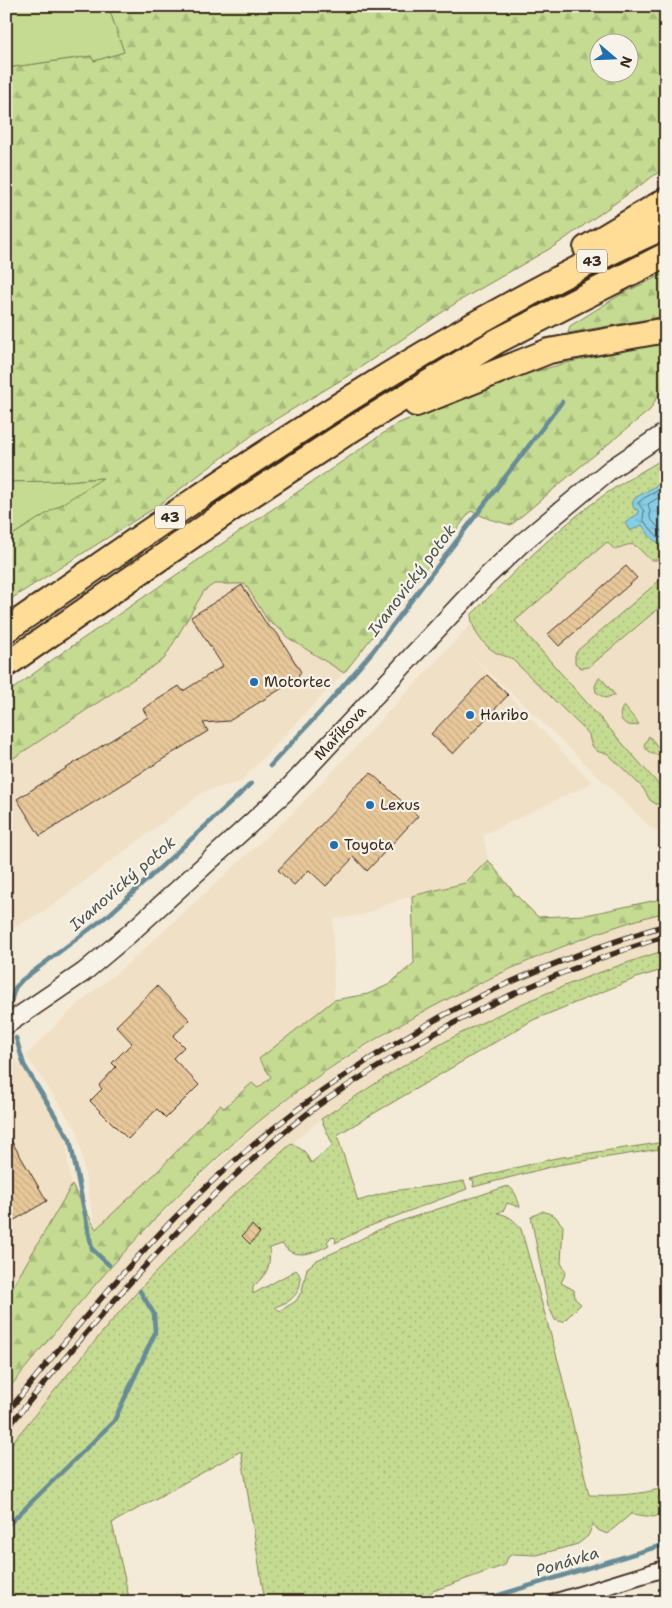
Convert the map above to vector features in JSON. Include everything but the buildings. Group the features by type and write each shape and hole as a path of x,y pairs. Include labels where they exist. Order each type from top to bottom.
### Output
{"highway":[{"path":"519,298 578,252 666,200"},
{"name":"43","path":"6,630 222,482 384,377 519,298 666,226"},
{"name":"43","path":"6,665 247,498 354,428 497,341 666,255"},
{"path":"354,428 549,351 666,330"}],"street":[{"name":"Maříkova","path":"6,1025 84,972 135,929 284,793 433,632 509,555 611,468 666,432"},
{"path":"555,1602 666,1568"}],"shaded area":[{"path":"603,500 653,560 660,559 666,555 666,836 650,827 467,651 592,783 483,835 488,860 465,883 398,900 362,915 333,919 334,1000 259,1059 271,1077 257,1088 252,1083 224,1109 220,1106 157,1172 96,1229 78,1132 26,1055 77,1005 132,960 296,810 510,583"},
{"path":"214,584 245,584 268,621 280,629 287,637 344,673 240,782 205,791 44,911 6,932 6,763 164,659 204,591"},
{"path":"666,912 666,950 625,963 521,1004 470,1028 424,1053 321,1119 222,1205 147,1281 109,1324 6,1450 6,1392 121,1256 197,1179 268,1115 300,1090 356,1053 454,995 558,949 613,928"},
{"path":"6,1049 24,1069 52,1112 66,1128 68,1168 72,1185 6,1298"}],"green space":[{"path":"6,6 108,6 124,52 94,61 91,56 6,68"},
{"path":"108,6 666,6 666,167 556,245 459,301 343,379 266,425 156,507 6,602 6,539 101,478 68,481 6,482 6,68 92,56 94,61 124,52"},
{"path":"666,273 666,316 568,333 570,326 623,293"},
{"path":"666,344 666,381 650,410 511,525 489,519 471,511 344,673 287,637 280,629 268,621 245,584 214,584 204,591 164,659 6,763 6,694 59,655 397,424 490,384 566,363 643,346"},
{"path":"666,457 666,556 661,560 651,560 635,546 628,545 615,550 607,542 515,621 659,785 666,796 666,802 656,804 650,800 643,788 607,753 599,752 594,748 589,734 511,658 497,653 486,645 476,631 471,615 535,552 586,508"},
{"path":"103,478 6,539 6,482 68,481"},
{"path":"666,575 666,602 589,667 581,668 575,663 575,655 578,650"},
{"path":"599,678 615,695 605,698 596,692 595,686"},
{"path":"624,706 639,724 630,725 623,721 620,714"},
{"path":"649,736 663,753 656,755 646,749 644,745"},
{"path":"488,860 516,895 538,917 586,915 666,898 666,912 630,922 576,941 466,990 380,1036 299,1090 258,1122 180,1193 72,1311 6,1392 6,1298 72,1185 96,1229 157,1172 220,1105 224,1108 252,1083 258,1088 271,1077 259,1059 334,1000 368,994 388,985 414,963 412,896 465,883"},
{"path":"666,950 666,969 639,977 533,1020 337,1135 358,1201 391,1191 464,1181 467,1189 365,1228 335,1243 334,1237 330,1238 327,1242 329,1245 311,1253 298,1254 287,1249 282,1244 270,1248 267,1270 253,1287 253,1294 296,1270 300,1278 299,1287 291,1299 275,1307 280,1311 296,1301 302,1291 307,1268 317,1260 398,1222 508,1186 515,1192 520,1207 507,1203 504,1210 497,1213 510,1218 521,1229 560,1368 589,1495 628,1494 666,1487 666,1512 654,1517 631,1514 607,1534 598,1530 593,1524 588,1536 578,1544 537,1555 513,1554 508,1557 505,1565 433,1591 418,1602 265,1602 241,1451 112,1523 130,1602 6,1602 6,1450 109,1324 147,1281 222,1205 292,1143 305,1152 311,1163 333,1145 321,1119 395,1071 452,1038 495,1016 591,975"},
{"path":"666,1142 666,1148 558,1165 473,1187 474,1181 470,1179 556,1158"},
{"path":"543,1211 555,1216 563,1226 561,1263 566,1272 561,1283 574,1290 575,1299 581,1304 563,1322 555,1320 548,1305 531,1217"}],"water":[{"path":"666,480 666,543 662,543 655,541 642,525 630,531 625,523 639,513 633,505 635,498"}],"waterway":[{"name":"Ivanovický potok","path":"270,766 325,707 373,651 562,402"},
{"name":"Ivanovický potok","path":"11,1001 15,988 22,980 111,913 251,784"},
{"name":"Ivanovický potok","path":"16,1038 24,1065 70,1140 92,1249 109,1265"},
{"name":"Ivanovický potok","path":"6,1527 114,1421 155,1333 154,1314 140,1291"},
{"name":"Ponávka","path":"476,1602 666,1544"}],"railway":[{"path":"6,1414 127,1269 179,1213 264,1136 326,1088 425,1026 509,983 613,942 666,925"},
{"path":"6,1430 76,1344 188,1221 227,1182 312,1110 348,1085 420,1042 488,1006 592,961 666,936"}],"place":[{"name":"Motortec","path":"254,682"},
{"name":"Haribo","path":"470,715"},
{"name":"Lexus","path":"370,805"},
{"name":"Toyota","path":"334,845"}]}
